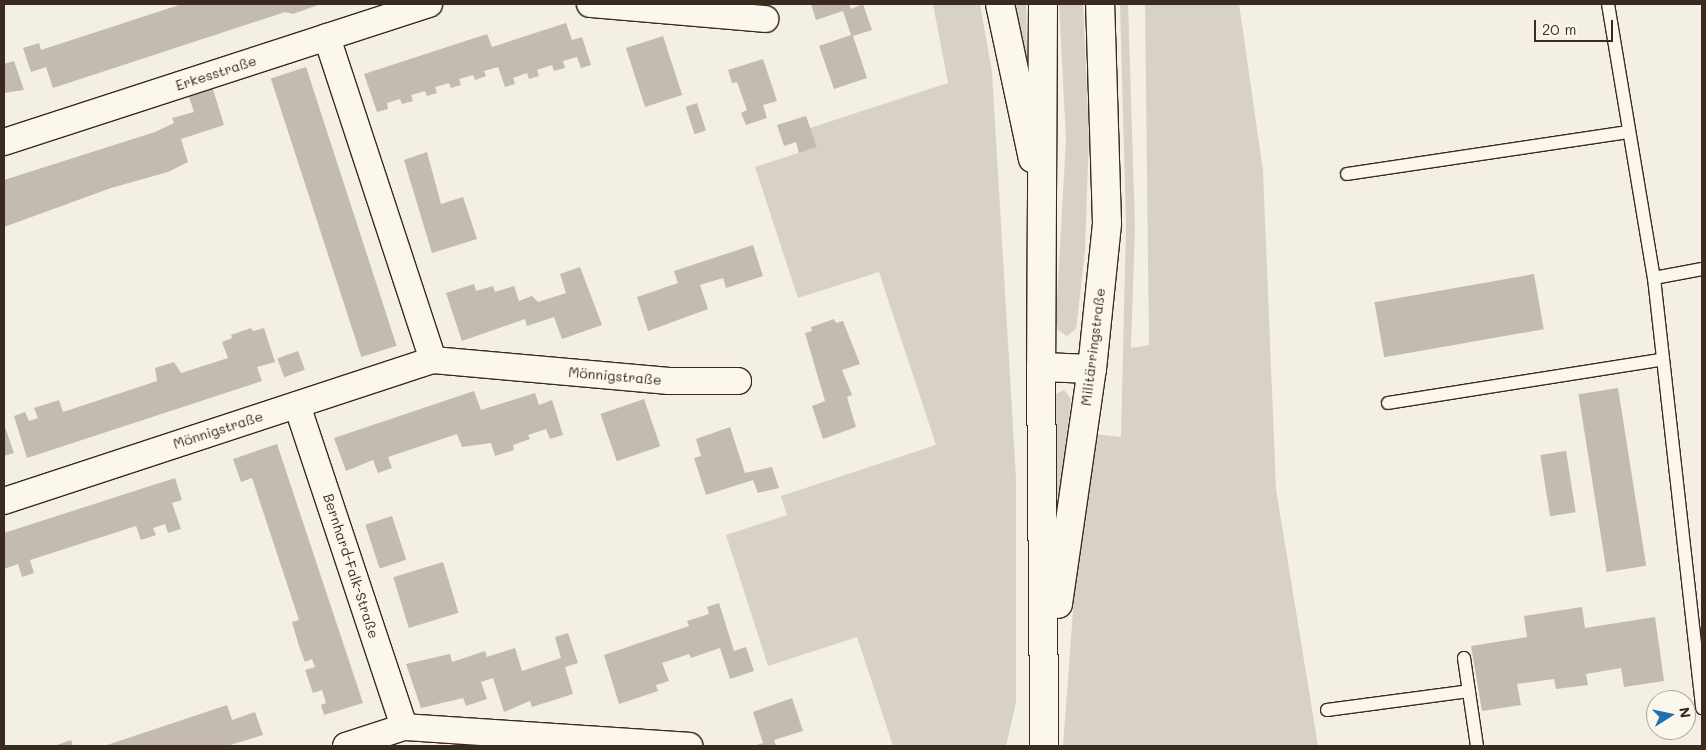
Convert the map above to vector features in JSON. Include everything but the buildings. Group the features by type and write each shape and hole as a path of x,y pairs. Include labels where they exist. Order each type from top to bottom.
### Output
{"main road":[{"path":"1000,4 1043,201"},
{"name":"Militärringstraße","path":"1044,4 1041,367 1046,687 1044,746"},
{"name":"Militärringstraße","path":"1046,687 1092,369 1108,223 1100,4"},
{"path":"1041,367 1092,369"}],"street":[{"name":"Erkesstraße","path":"4,142 429,4"},
{"path":"590,4 765,19"},
{"path":"327,37 433,360"},
{"name":"Mönnigstraße","path":"4,501 433,360 668,381 738,381"},
{"name":"Bernhard-Falk-Straße","path":"297,404 404,727"},
{"path":"346,746 404,727 689,746"}],"lane":[{"path":"1608,4 1654,278 1702,708"},
{"path":"1347,174 1628,132"},
{"path":"1654,278 1702,269"},
{"path":"1388,403 1662,360"},
{"path":"1464,658 1477,746"},
{"path":"1327,710 1468,691"}],"shaded area":[{"path":"933,4 980,4 992,72 1016,478 1016,702 1006,746 893,746 857,637 768,666 726,535 787,515 781,496 936,445 879,272 798,298 755,167 817,147 810,128 948,83"},
{"path":"1016,4 1026,4 1027,55 1025,54"},
{"path":"1059,4 1083,4 1089,135 1085,250 1076,329 1067,336 1058,330 1056,320 1066,139"},
{"path":"1120,4 1128,4 1135,226 1131,348 1149,345 1145,4 1239,4 1263,171 1276,489 1318,746 1063,746 1079,531 1093,434 1121,437 1126,225"},
{"path":"1064,390 1071,399 1060,493 1056,496 1052,396"}]}
